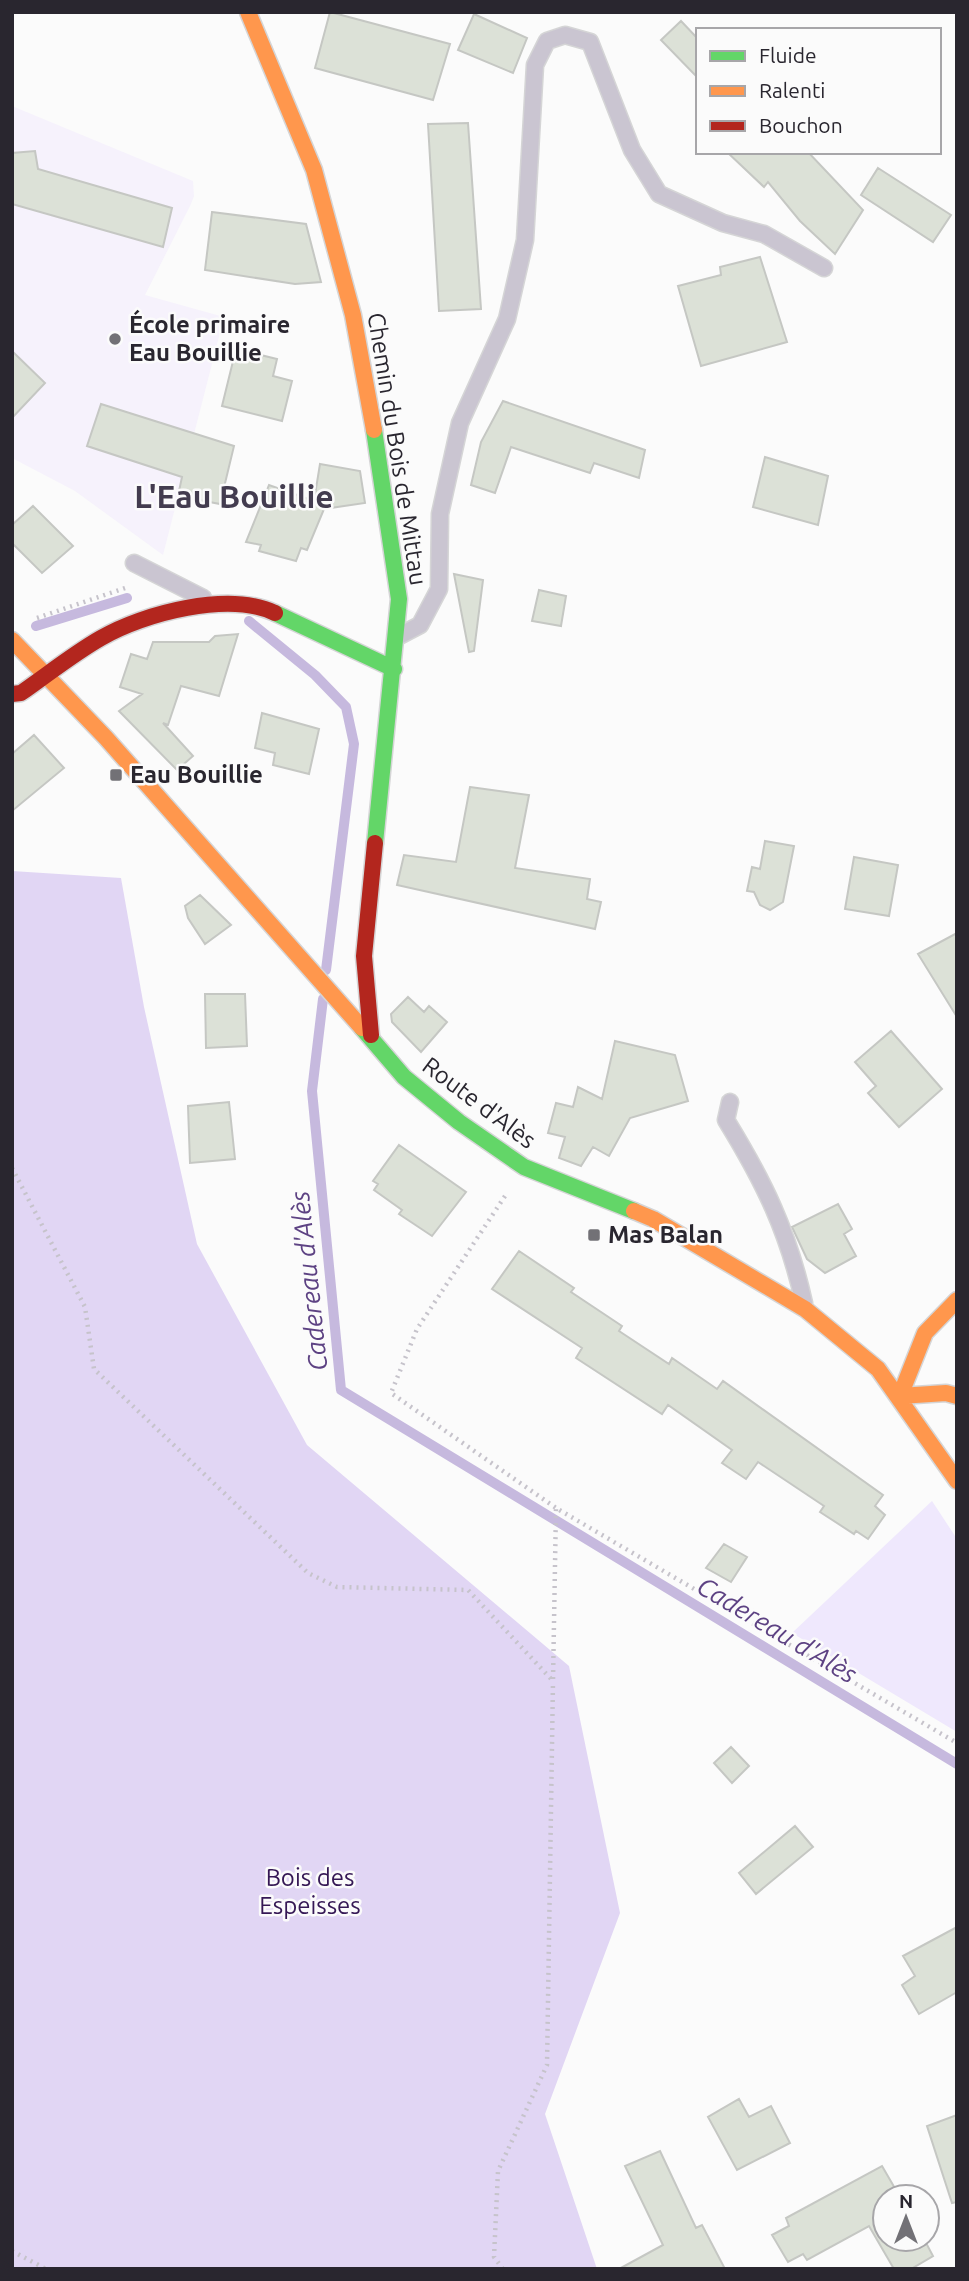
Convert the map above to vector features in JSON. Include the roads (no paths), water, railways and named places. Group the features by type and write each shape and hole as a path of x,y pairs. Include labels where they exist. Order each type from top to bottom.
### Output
{"street":[{"name":"Chemin du Bois de Mittau","path":"247,12 314,170 353,315 386,494 399,599 364,956 371,1035"},
{"path":"12,694 21,693 46,673 102,637 155,617 211,603 261,606 394,669"},
{"name":"Route d'Alès","path":"17,645 46,673 297,951 404,1077 459,1122 524,1167 653,1219 805,1309 878,1369 900,1396 957,1480"},
{"path":"957,1300 925,1333 900,1396 946,1393 957,1396"}],"lane":[{"path":"397,637 420,625 439,589 440,514 460,423 507,319 525,240 535,65 547,41 565,35 590,42 632,150 659,194 723,223 765,233 824,268"},
{"path":"134,563 211,603"},
{"path":"730,1102 726,1120 763,1181 793,1255 805,1309"}],"waterway":[{"name":"Cadereau d'Alès","path":"36,626 127,598"},
{"name":"Cadereau d'Alès","path":"249,621 315,675 346,707 354,744 326,970"},
{"name":"Cadereau d'Alès","path":"323,999 312,1091 341,1390 957,1764"}],"place":[{"name":"École primaire Eau Bouillie","path":"115,339"},
{"name":"Eau Bouillie","path":"116,775"},
{"name":"Mas Balan","path":"594,1235"}],"district":[{"name":"L'Eau Bouillie","path":"234,497"}],"park label":[{"name":"Bois des Espeisses","path":"310,1892"}]}
